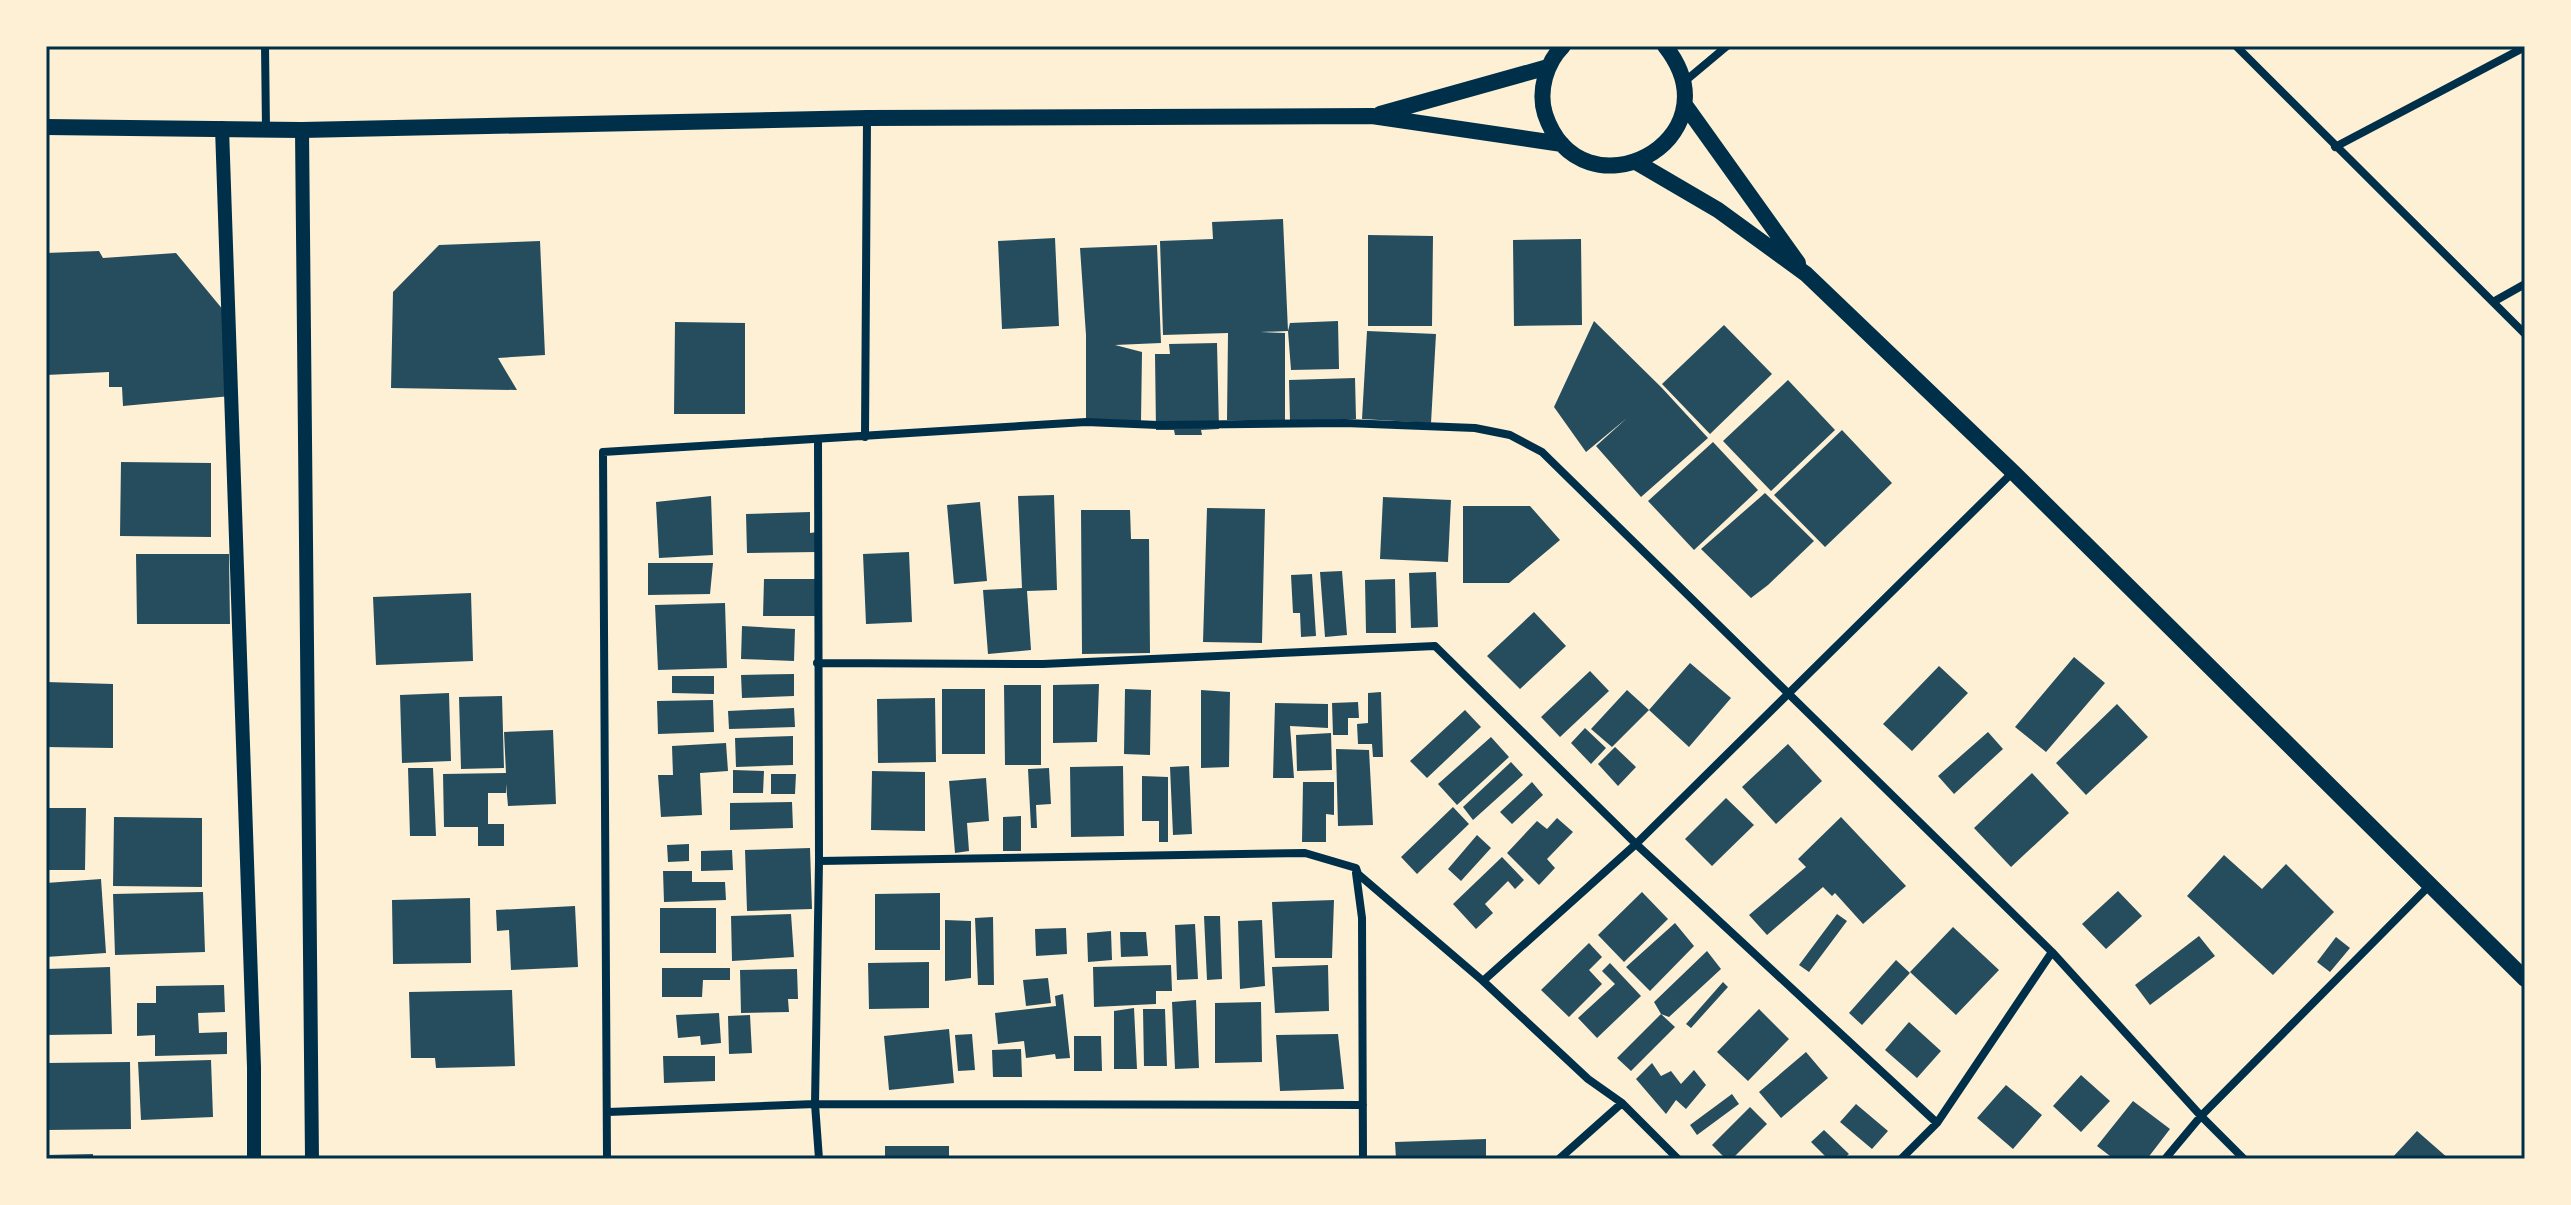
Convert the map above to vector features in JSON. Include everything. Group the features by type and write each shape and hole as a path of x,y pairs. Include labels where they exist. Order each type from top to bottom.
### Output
{"main road":[{"path":"1563,46 1548,67 1543,88 1543,108 1550,127 1562,144 1578,157 1596,164 1617,166 1654,154 1680,124 1685,105 1684,82 1678,62 1665,46"},
{"path":"1372,116 1548,67"},
{"path":"1685,105 1806,274"},
{"path":"46,127 302,130 867,118 1372,116 1562,144"},
{"path":"1636,162 1718,210 1806,274 2013,472 2525,979"}],"street":[{"path":"265,46 266,129"},
{"path":"1684,82 1727,46"},
{"path":"2236,46 2525,334"},
{"path":"2335,147 2525,47"},
{"path":"865,437 867,118"},
{"path":"222,128 254,1067 254,1159"},
{"path":"302,130 312,1159"},
{"path":"2493,302 2525,284"},
{"path":"607,1159 603,452 1086,422 1475,428 1510,435 1542,452 2052,952 2244,1159"},
{"path":"818,439 819,861 815,1104 819,1159"},
{"path":"1483,981 1636,844 2013,472"},
{"path":"817,663 1043,664 1435,646 1636,844 1937,1123"},
{"path":"819,861 1305,853 1356,868"},
{"path":"1356,868 1358,874 1483,981 1588,1079 1622,1103 1678,1159"},
{"path":"1356,868 1362,918 1363,1159"},
{"path":"2165,1159 2201,1116 2431,884"},
{"path":"1901,1159 1937,1123 2052,952"},
{"path":"1559,1159 1622,1103"},
{"path":"608,1112 815,1104 1363,1105"}],"building":[{"path":"1283,219 1288,331 1260,332 1285,333 1285,420 1227,420 1228,333 1163,335 1160,241 1213,239 1212,222"},
{"path":"1368,235 1433,236 1432,326 1368,326"},
{"path":"1055,238 1059,326 1002,329 998,241"},
{"path":"1581,239 1582,325 1514,326 1513,240"},
{"path":"540,241 545,355 498,358 517,390 391,388 393,292 439,245"},
{"path":"1157,245 1161,343 1115,345 1142,352 1141,422 1086,422 1086,335 1080,248"},
{"path":"99,251 103,258 176,253 229,317 231,396 123,406 122,387 109,387 109,372 46,375 46,253"},
{"path":"1338,321 1339,369 1291,370 1290,323"},
{"path":"1594,321 1708,438 1641,497 1596,446 1627,418 1586,452 1554,407"},
{"path":"675,322 745,323 745,414 674,414"},
{"path":"1724,325 1772,374 1710,434 1662,384"},
{"path":"1367,331 1436,334 1431,423 1362,419"},
{"path":"1217,343 1219,429 1201,430 1202,435 1175,435 1174,430 1156,430 1155,354 1170,354 1169,344"},
{"path":"1355,378 1356,419 1290,421 1289,380"},
{"path":"1788,380 1835,430 1771,491 1723,441"},
{"path":"1842,430 1892,483 1825,547 1774,495"},
{"path":"1713,442 1758,490 1694,550 1648,501"},
{"path":"121,462 211,463 211,537 120,536"},
{"path":"1765,493 1814,541 1751,598 1701,549"},
{"path":"1054,495 1057,590 1027,591 1031,650 988,654 983,590 1022,588 1018,496"},
{"path":"711,496 713,555 659,558 656,502"},
{"path":"1383,497 1451,500 1448,562 1380,559"},
{"path":"980,502 987,581 954,584 947,505"},
{"path":"1463,506 1530,506 1560,540 1509,583 1463,583"},
{"path":"1207,508 1265,509 1262,643 1203,642"},
{"path":"1081,510 1130,510 1131,539 1149,539 1150,653 1082,654"},
{"path":"810,512 810,533 817,532 817,552 747,553 746,514"},
{"path":"909,552 912,622 866,624 863,554"},
{"path":"136,554 229,554 230,624 137,624"},
{"path":"648,563 713,563 710,594 648,595"},
{"path":"1342,571 1347,635 1325,637 1320,572"},
{"path":"1436,572 1438,627 1411,628 1409,573"},
{"path":"1312,574 1316,636 1301,637 1300,613 1293,613 1291,575"},
{"path":"764,579 818,579 819,616 763,616"},
{"path":"1395,579 1396,633 1366,633 1365,580"},
{"path":"471,593 473,661 376,665 373,597"},
{"path":"725,603 727,668 658,670 655,605"},
{"path":"1534,612 1566,646 1520,689 1487,656"},
{"path":"742,626 795,629 794,661 741,659"},
{"path":"2074,657 2105,683 2046,752 2015,727"},
{"path":"1690,663 1731,698 1689,747 1649,710"},
{"path":"1939,666 1968,693 1912,751 1883,724"},
{"path":"1590,671 1609,691 1560,737 1541,717"},
{"path":"794,674 794,696 742,698 741,675"},
{"path":"672,676 714,676 714,694 672,693"},
{"path":"46,682 113,684 113,748 46,747"},
{"path":"1099,684 1097,742 1053,743 1053,685"},
{"path":"1004,685 1041,685 1041,765 1005,765"},
{"path":"942,689 985,689 985,754 942,754"},
{"path":"1125,689 1151,690 1150,755 1124,754"},
{"path":"1201,690 1230,692 1229,767 1201,768"},
{"path":"1627,690 1649,710 1612,747 1591,729"},
{"path":"1381,692 1383,757 1373,757 1372,744 1358,744 1357,724 1368,723 1368,693"},
{"path":"449,693 451,761 402,763 400,695"},
{"path":"502,696 504,768 461,769 459,697"},
{"path":"935,698 936,762 878,763 877,699"},
{"path":"713,700 714,732 658,734 657,701"},
{"path":"1358,702 1359,718 1348,718 1348,735 1333,735 1332,703"},
{"path":"1275,703 1328,704 1328,728 1290,726 1294,778 1273,778"},
{"path":"2117,704 2148,737 2086,795 2056,763"},
{"path":"794,708 795,727 729,729 728,711"},
{"path":"1465,710 1481,727 1427,778 1410,761"},
{"path":"1585,728 1606,748 1591,764 1571,743"},
{"path":"553,730 556,804 508,806 506,784 506,793 488,793 488,824 504,824 504,846 478,846 478,827 444,827 443,774 506,773 504,732"},
{"path":"1988,732 2003,749 1954,794 1938,776"},
{"path":"1331,733 1332,770 1297,771 1296,735"},
{"path":"793,736 793,765 736,767 735,738"},
{"path":"1491,737 1509,757 1457,805 1438,784"},
{"path":"726,743 728,771 700,773 702,815 661,817 658,775 673,775 672,746"},
{"path":"1788,744 1822,781 1776,824 1742,787"},
{"path":"1615,747 1636,767 1618,786 1598,764"},
{"path":"1336,749 1369,750 1373,825 1338,826"},
{"path":"1511,762 1523,775 1473,820 1463,807"},
{"path":"1123,766 1124,836 1071,837 1070,767"},
{"path":"1189,766 1192,834 1173,835 1170,767"},
{"path":"408,768 433,768 436,836 410,836"},
{"path":"1049,768 1051,804 1036,805 1037,828 1031,828 1028,769"},
{"path":"733,770 764,771 763,793 733,793"},
{"path":"872,771 925,772 925,831 871,830"},
{"path":"2032,773 2069,813 2011,867 1974,828"},
{"path":"771,774 796,774 795,794 771,794"},
{"path":"1142,776 1168,777 1168,842 1159,842 1159,821 1142,821"},
{"path":"986,778 989,821 967,823 969,851 955,853 949,781"},
{"path":"1303,782 1334,782 1334,815 1326,814 1326,842 1302,842"},
{"path":"1532,782 1543,795 1512,824 1500,812"},
{"path":"1726,798 1754,825 1712,866 1685,839"},
{"path":"792,802 793,828 730,830 730,803"},
{"path":"1453,807 1469,824 1417,874 1401,857"},
{"path":"46,808 86,808 85,870 46,870"},
{"path":"1021,816 1021,851 1003,851 1003,817"},
{"path":"114,817 202,818 202,887 113,886"},
{"path":"1841,817 1906,886 1863,924 1835,893 1832,896 1823,887 1767,935 1749,915 1806,867 1798,859"},
{"path":"1557,818 1573,832 1547,859 1555,868 1539,885 1507,853 1537,821 1547,829"},
{"path":"1477,835 1491,848 1461,881 1448,869"},
{"path":"689,844 689,861 668,862 667,845"},
{"path":"810,848 812,909 747,911 745,850"},
{"path":"732,850 733,870 701,871 701,851"},
{"path":"2224,855 2262,889 2286,864 2334,912 2273,975 2187,896"},
{"path":"1502,857 1524,880 1515,889 1508,881 1485,904 1493,913 1476,929 1453,904"},
{"path":"663,871 692,871 692,882 725,882 726,900 664,902"},
{"path":"101,879 106,953 46,957 46,883"},
{"path":"2118,891 2142,916 2106,949 2082,924"},
{"path":"203,892 205,952 115,955 113,894"},
{"path":"1642,892 1668,919 1624,962 1598,935"},
{"path":"940,893 940,950 875,950 875,894"},
{"path":"470,898 471,963 393,964 392,900"},
{"path":"1334,900 1332,958 1275,958 1272,902"},
{"path":"575,906 578,967 511,970 509,930 497,931 496,910"},
{"path":"660,908 716,908 716,953 660,953"},
{"path":"791,914 794,957 732,961 731,916"},
{"path":"1837,914 1847,921 1809,972 1799,965"},
{"path":"1204,916 1220,916 1222,979 1207,980"},
{"path":"993,917 994,985 978,985 975,918"},
{"path":"945,920 971,921 971,978 945,981"},
{"path":"1262,920 1265,986 1240,989 1238,921"},
{"path":"1675,923 1694,946 1650,991 1626,967"},
{"path":"1195,924 1198,979 1177,980 1175,925"},
{"path":"1953,927 1999,970 1956,1015 1910,972"},
{"path":"1066,928 1067,954 1036,956 1035,929"},
{"path":"1111,931 1112,960 1088,962 1087,933"},
{"path":"1120,932 1146,932 1148,956 1121,957"},
{"path":"2199,936 2215,956 2150,1005 2135,985"},
{"path":"2336,937 2350,948 2330,972 2317,962"},
{"path":"1589,943 1602,957 1589,970 1602,984 1569,1017 1541,990"},
{"path":"1707,951 1721,969 1669,1017 1661,1014 1654,1002"},
{"path":"1896,960 1910,973 1862,1025 1849,1013"},
{"path":"929,962 929,1008 869,1009 868,963"},
{"path":"1610,963 1641,996 1597,1038 1578,1018 1615,984 1602,971"},
{"path":"1171,965 1172,991 1156,991 1156,1004 1094,1007 1093,967"},
{"path":"1328,965 1329,1011 1275,1013 1272,967"},
{"path":"110,967 112,1034 46,1035 46,969"},
{"path":"662,968 730,968 730,980 703,980 702,997 662,997"},
{"path":"797,969 798,999 788,999 789,1012 741,1013 740,970"},
{"path":"1048,978 1051,1003 1026,1006 1023,980"},
{"path":"1723,982 1728,987 1691,1028 1686,1024"},
{"path":"224,985 225,1012 198,1013 199,1033 227,1032 227,1054 155,1056 155,1035 137,1036 137,1003 156,1003 156,986"},
{"path":"512,990 515,1066 436,1068 435,1058 411,1058 409,992"},
{"path":"1063,994 1070,1058 1056,1059 1055,1054 1026,1058 1024,1041 998,1044 995,1013 1056,1006 1055,996"},
{"path":"1196,1000 1199,1068 1175,1069 1172,1002"},
{"path":"1261,1002 1262,1062 1215,1063 1215,1003"},
{"path":"1134,1008 1137,1069 1114,1069 1114,1011"},
{"path":"1143,1009 1165,1009 1167,1066 1144,1066"},
{"path":"1759,1009 1789,1039 1748,1081 1717,1052"},
{"path":"719,1013 721,1043 701,1045 700,1036 678,1038 676,1015"},
{"path":"1661,1014 1675,1027 1631,1071 1617,1058"},
{"path":"750,1015 752,1053 729,1054 728,1016"},
{"path":"1909,1022 1941,1051 1917,1078 1885,1050"},
{"path":"949,1029 954,1083 889,1090 884,1036"},
{"path":"972,1034 975,1070 958,1071 955,1035"},
{"path":"1338,1034 1344,1089 1280,1091 1276,1035"},
{"path":"1074,1036 1101,1036 1102,1071 1074,1071"},
{"path":"1021,1049 1022,1077 993,1077 992,1050"},
{"path":"1806,1052 1828,1078 1781,1118 1759,1092"},
{"path":"663,1056 715,1056 715,1081 664,1083"},
{"path":"211,1060 213,1117 141,1120 138,1062"},
{"path":"130,1062 131,1129 46,1130 46,1063"},
{"path":"1652,1063 1661,1076 1671,1071 1681,1084 1694,1070 1706,1085 1686,1109 1676,1100 1666,1114 1636,1079"},
{"path":"2081,1075 2110,1101 2081,1132 2053,1106"},
{"path":"2006,1085 2042,1115 2013,1149 1977,1118"},
{"path":"1732,1094 1739,1104 1697,1135 1690,1125"},
{"path":"2133,1101 2170,1129 2147,1159 2114,1159 2097,1146"},
{"path":"1856,1104 1888,1131 1872,1149 1840,1122"},
{"path":"1750,1107 1767,1124 1732,1159 1726,1159 1712,1145"},
{"path":"1824,1130 1849,1154 1843,1159 1828,1159 1811,1142"},
{"path":"2417,1131 2449,1159 2391,1159"},
{"path":"1486,1139 1486,1159 1396,1159 1395,1142"},
{"path":"885,1146 949,1146 949,1159 885,1159"},
{"path":"93,1154 93,1159 46,1159 46,1155"}]}
